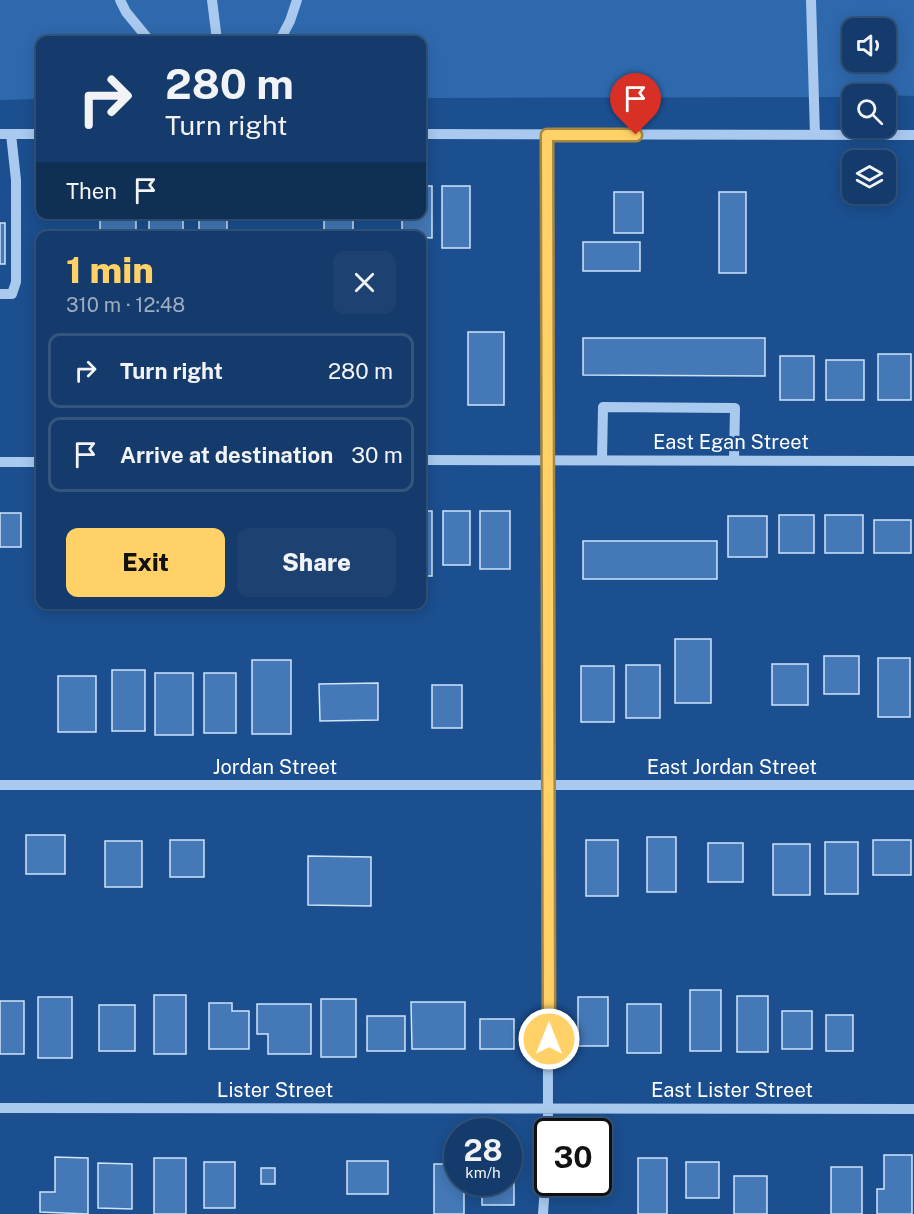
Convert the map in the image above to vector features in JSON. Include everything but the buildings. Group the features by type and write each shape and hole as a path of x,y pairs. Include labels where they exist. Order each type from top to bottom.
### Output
{"street":[{"path":"120,0 126,12 146,36"},
{"path":"212,0 216,36"},
{"path":"282,36 297,0"},
{"path":"811,0 815,135"},
{"path":"0,294 12,294 16,282 16,180 5,135 36,134"},
{"path":"426,134 914,135"},
{"path":"547,135 549,1118"},
{"path":"602,460 603,407 735,408 734,460"},
{"name":"East Egan Street","path":"426,460 914,461"},
{"path":"0,462 36,462"},
{"name":"Jordan Street","path":"0,785 549,785"},
{"name":"East Jordan Street","path":"549,785 914,785"},
{"name":"Lister Street","path":"0,1108 550,1108"},
{"name":"East Lister Street","path":"550,1108 914,1109"},
{"path":"543,1214 544,1196"}],"shaded area":[{"path":"0,0 914,0 914,96 896,95 896,84 842,84 842,97 426,98 426,36 36,36 36,99 0,100"}],"route":[{"path":"549,1039 547,135 636,135"}]}
